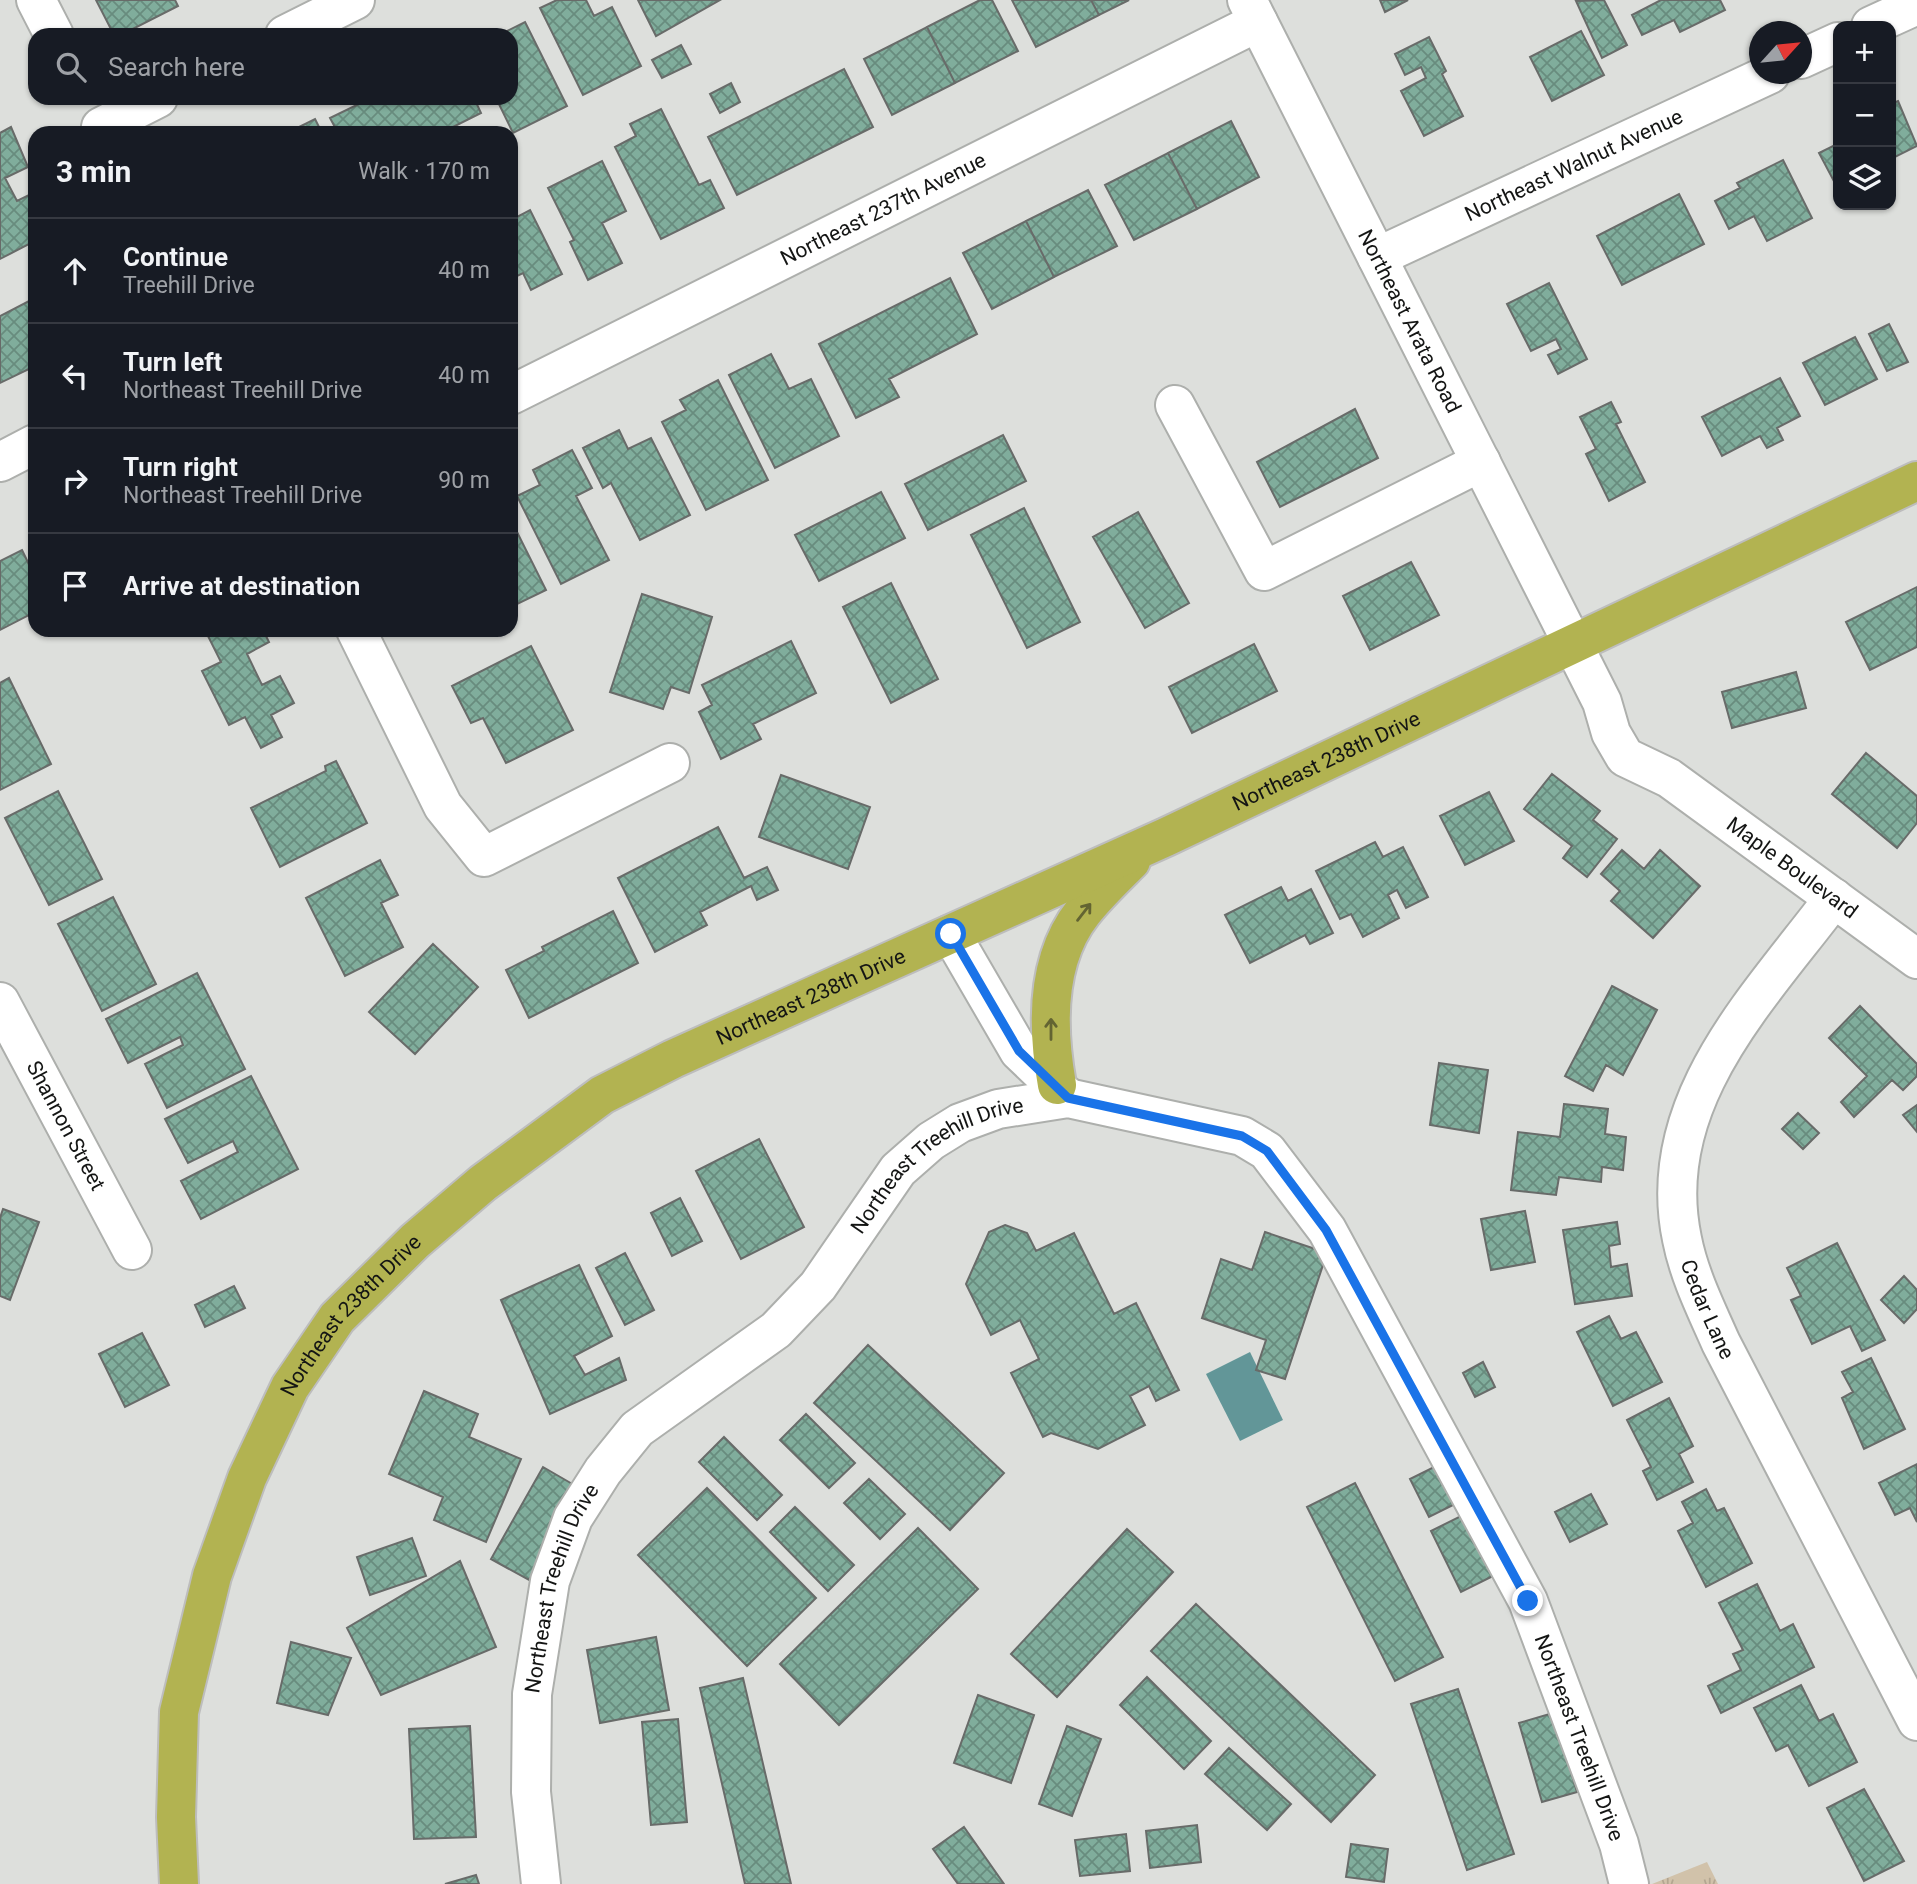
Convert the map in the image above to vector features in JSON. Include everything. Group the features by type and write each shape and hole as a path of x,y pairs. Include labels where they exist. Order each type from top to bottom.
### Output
{"highway":[{"name":"Northeast 238th Drive","path":"178,1884 176,1817 179,1712 212,1576 247,1478 290,1387 337,1318 415,1241 482,1183 602,1095 673,1059 1154,842 1917,481"},
{"path":"1063,1092 1051,1049 1051,993 1070,933 1081,914 1110,882 1154,842"}],"street":[{"path":"36,0 50,28"},
{"path":"299,28 355,0"},
{"path":"1882,21 1917,5"},
{"name":"Northeast Arata Road","path":"1252,11 1573,645"},
{"name":"Northeast 237th Avenue","path":"518,391 1252,11"},
{"path":"1812,54 1833,43"},
{"name":"Northeast Walnut Avenue","path":"1377,257 1749,83"},
{"path":"97,119 138,105"},
{"path":"1175,405 1264,571 1481,462"},
{"path":"0,462 28,448"},
{"path":"359,637 443,806 484,857 670,763"},
{"name":"Maple Boulevard","path":"1573,645 1604,708 1631,725 1648,742 1670,778 1917,959"},
{"name":"Cedar Lane","path":"1834,898 1718,1052 1696,1095 1681,1142 1676,1191 1682,1238 1701,1299 1917,1721"},
{"path":"951,934 1019,1051 1063,1092"},
{"name":"Shannon Street","path":"0,1002 132,1250"},
{"name":"Northeast Treehill Drive","path":"541,1884 531,1792 532,1694 550,1581 573,1518 603,1471 637,1429 776,1330 818,1286 898,1170 931,1141 960,1123 998,1109 1063,1092 1242,1136 1267,1151 1326,1230 1528,1601 1619,1844 1629,1884"}],"green space":[{"path":"1707,1862 1718,1884 1652,1884"}],"water":[{"path":"1250,1352 1283,1420 1240,1441 1206,1374"}],"building":[{"path":"96,0 175,0 178,6 135,28 110,28"},
{"path":"557,0 586,0 594,16 612,7 641,66 583,95 540,8"},
{"path":"638,0 720,0 656,36"},
{"path":"980,0 992,0 1018,51 955,83 927,27"},
{"path":"1012,0 1091,0 1099,15 1036,47"},
{"path":"1091,0 1129,0 1099,15"},
{"path":"1380,0 1408,0 1385,12"},
{"path":"1604,0 1627,45 1602,58 1576,1"},
{"path":"1661,0 1720,0 1725,10 1680,32 1674,20 1642,35 1632,15"},
{"path":"525,22 567,106 518,130 518,126 510,126 499,105 518,105 518,28 513,28"},
{"path":"927,27 955,83 892,115 864,59"},
{"path":"1581,31 1604,75 1552,101 1530,57"},
{"path":"1429,37 1446,71 1442,74 1463,116 1424,136 1401,91 1426,78 1421,67 1405,75 1395,54"},
{"path":"681,45 691,64 662,78 652,60"},
{"path":"844,69 873,127 737,195 708,137"},
{"path":"731,83 740,102 720,113 710,94"},
{"path":"1898,101 1917,146 1896,156 1896,147"},
{"path":"357,105 477,105 481,113 455,126 334,126 330,118"},
{"path":"661,109 699,185 710,180 724,208 661,239 615,147 636,136 630,124"},
{"path":"315,119 318,126 301,126"},
{"path":"1231,121 1259,177 1197,209 1168,153"},
{"path":"11,127 28,167 5,178 17,201 28,196 28,245 0,259 0,133"},
{"path":"1833,146 1833,179 1819,153"},
{"path":"1168,153 1197,209 1134,240 1105,185"},
{"path":"1783,160 1812,218 1767,241 1754,216 1729,229 1715,201 1740,188 1737,183"},
{"path":"602,161 626,211 602,223 622,263 588,280 570,242 574,240 548,188"},
{"path":"1088,190 1117,246 1054,277 1026,221"},
{"path":"1679,194 1704,244 1622,285 1597,236"},
{"path":"530,210 562,274 531,290 523,273 518,276 518,216"},
{"path":"1026,221 1054,277 992,309 963,253"},
{"path":"950,278 977,334 889,379 899,397 856,418 819,344"},
{"path":"1549,283 1587,359 1558,374 1548,355 1561,349 1556,339 1531,351 1507,304"},
{"path":"28,302 28,369 0,383 0,316"},
{"path":"1889,324 1908,362 1887,371 1869,334"},
{"path":"1855,337 1877,379 1825,405 1803,363"},
{"path":"771,354 789,389 811,379 839,436 775,468 729,375"},
{"path":"1780,378 1800,416 1777,428 1783,440 1767,448 1760,436 1722,456 1702,417"},
{"path":"718,380 768,480 706,510 662,422 686,410 680,400"},
{"path":"1611,402 1621,422 1616,424 1645,482 1609,501 1586,454 1596,449 1580,417"},
{"path":"1355,409 1378,458 1280,507 1257,462"},
{"path":"619,430 628,449 651,438 690,515 640,540 611,483 603,488 583,448"},
{"path":"1003,435 1026,481 928,530 905,484"},
{"path":"1003,435 1026,481 928,530 905,484"},
{"path":"572,450 592,488 576,496 609,560 561,584 518,498 518,496 540,485 533,470"},
{"path":"881,492 905,538 819,581 795,535"},
{"path":"1024,508 1080,622 1027,648 971,535"},
{"path":"1024,508 1080,622 1027,648 971,535"},
{"path":"1138,512 1189,603 1145,628 1093,537"},
{"path":"518,534 546,590 518,604"},
{"path":"22,550 28,562 28,616 0,630 0,561"},
{"path":"1411,562 1439,615 1370,650 1343,596"},
{"path":"891,583 938,679 891,703 843,607"},
{"path":"1917,587 1917,647 1870,670 1846,622"},
{"path":"642,594 712,617 689,693 671,687 663,709 610,692"},
{"path":"208,637 266,637 269,642 247,654 262,685 280,676 294,703 271,715 282,737 261,748 245,717 229,725 202,671 221,662"},
{"path":"791,641 816,693 753,724 761,739 721,759 699,712 712,705 702,685"},
{"path":"1254,644 1277,691 1192,733 1169,687"},
{"path":"531,646 573,730 506,763 483,718 471,723 452,686"},
{"path":"1796,672 1806,708 1732,728 1722,692"},
{"path":"9,678 51,764 0,790 0,683"},
{"path":"1866,753 1917,796 1917,823 1897,848 1832,794"},
{"path":"336,761 367,823 280,867 251,808 326,771 325,766"},
{"path":"1552,774 1600,811 1593,820 1617,839 1587,877 1563,858 1572,846 1524,809"},
{"path":"781,775 870,807 848,869 759,837"},
{"path":"58,791 102,879 49,905 5,818"},
{"path":"1489,792 1514,841 1465,865 1440,816"},
{"path":"718,827 744,878 767,867 778,890 757,900 751,886 700,912 707,925 655,952 618,878"},
{"path":"1375,842 1383,857 1403,847 1428,897 1406,908 1397,890 1388,895 1399,918 1363,937 1351,914 1340,919 1316,871"},
{"path":"1622,850 1644,869 1660,850 1700,886 1653,938 1611,901 1620,891 1601,874"},
{"path":"380,860 398,895 381,903 403,947 345,976 306,898"},
{"path":"1281,887 1288,901 1311,889 1333,933 1310,944 1305,935 1250,963 1225,915"},
{"path":"113,897 156,984 102,1011 58,924"},
{"path":"613,911 638,963 529,1018 506,970 544,951 542,947"},
{"path":"433,944 478,987 415,1054 369,1012"},
{"path":"197,973 245,1069 167,1108 145,1064 183,1045 180,1037 128,1063 106,1019"},
{"path":"1612,986 1657,1010 1623,1075 1606,1065 1593,1091 1565,1076"},
{"path":"1860,1006 1917,1064 1917,1076 1903,1090 1892,1080 1854,1117 1841,1102 1867,1076 1829,1038"},
{"path":"1439,1063 1488,1070 1479,1133 1430,1125"},
{"path":"251,1076 298,1169 201,1219 181,1181 238,1152 233,1141 188,1163 165,1119"},
{"path":"1564,1104 1608,1109 1605,1134 1626,1137 1623,1170 1602,1167 1601,1182 1559,1177 1556,1195 1511,1190 1518,1132 1560,1137"},
{"path":"1917,1105 1917,1132 1903,1115"},
{"path":"1798,1113 1819,1133 1803,1149 1782,1129"},
{"path":"759,1139 804,1227 741,1259 696,1171"},
{"path":"680,1198 702,1241 672,1256 651,1213"},
{"path":"3,1209 39,1222 10,1300 0,1296 0,1218"},
{"path":"1525,1211 1535,1262 1491,1270 1481,1219"},
{"path":"1617,1222 1620,1244 1609,1246 1611,1267 1627,1264 1632,1296 1575,1304 1563,1230"},
{"path":"1005,1225 1027,1233 1036,1251 1074,1233 1114,1314 1136,1303 1179,1390 1156,1401 1149,1386 1130,1396 1145,1425 1098,1449 1051,1433 1043,1437 1011,1373 1039,1359 1020,1320 991,1335 966,1284 989,1232"},
{"path":"1265,1232 1327,1253 1285,1379 1256,1370 1266,1340 1202,1318 1221,1259 1252,1270"},
{"path":"1837,1243 1885,1340 1862,1351 1850,1326 1812,1344 1791,1300 1801,1296 1787,1268"},
{"path":"625,1253 654,1310 625,1325 596,1268"},
{"path":"579,1265 612,1336 574,1356 585,1375 619,1358 626,1380 550,1414 501,1300"},
{"path":"1904,1276 1917,1290 1917,1309 1904,1323 1881,1300"},
{"path":"234,1286 245,1308 205,1327 195,1305"},
{"path":"1609,1316 1621,1339 1636,1332 1662,1382 1613,1406 1577,1332"},
{"path":"142,1333 169,1385 125,1407 99,1354"},
{"path":"868,1345 1004,1473 950,1530 814,1403"},
{"path":"1871,1358 1905,1429 1864,1449 1842,1398 1853,1392 1842,1372"},
{"path":"1483,1362 1495,1387 1475,1397 1463,1373"},
{"path":"424,1391 478,1414 469,1437 521,1459 486,1542 434,1520 443,1497 389,1474"},
{"path":"1669,1398 1693,1446 1679,1454 1693,1482 1657,1500 1643,1471 1651,1467 1627,1420"},
{"path":"806,1414 855,1463 829,1488 780,1440"},
{"path":"724,1437 782,1495 757,1520 699,1462"},
{"path":"1917,1464 1917,1522 1910,1508 1895,1515 1879,1483"},
{"path":"1436,1466 1455,1504 1429,1517 1410,1479"},
{"path":"543,1467 581,1489 529,1580 491,1559"},
{"path":"869,1479 905,1514 880,1539 844,1503"},
{"path":"1355,1483 1443,1657 1395,1681 1307,1507"},
{"path":"707,1488 816,1598 747,1666 638,1555"},
{"path":"1706,1489 1717,1511 1724,1508 1752,1563 1706,1587 1678,1531 1693,1523 1682,1502"},
{"path":"1591,1494 1607,1524 1570,1542 1555,1512"},
{"path":"795,1507 854,1565 828,1591 770,1532"},
{"path":"1463,1515 1493,1576 1461,1592 1431,1531"},
{"path":"918,1528 978,1589 839,1725 780,1664"},
{"path":"1127,1529 1173,1572 1057,1697 1011,1654"},
{"path":"412,1538 426,1576 370,1595 357,1557"},
{"path":"460,1561 496,1647 381,1695 347,1628"},
{"path":"1757,1584 1780,1631 1793,1624 1814,1667 1721,1713 1708,1686 1741,1670 1733,1654 1743,1650 1719,1603"},
{"path":"1196,1604 1375,1775 1331,1822 1151,1651"},
{"path":"656,1637 669,1710 600,1723 587,1650"},
{"path":"291,1642 351,1658 328,1715 277,1703"},
{"path":"1147,1677 1211,1741 1184,1769 1120,1705"},
{"path":"743,1678 791,1884 745,1884 700,1688"},
{"path":"1801,1685 1819,1721 1833,1714 1857,1762 1809,1786 1788,1745 1776,1751 1754,1708"},
{"path":"1458,1689 1514,1854 1467,1870 1411,1704"},
{"path":"978,1695 1034,1715 1011,1783 954,1763"},
{"path":"1553,1713 1577,1792 1542,1802 1519,1723"},
{"path":"678,1719 687,1822 651,1825 642,1722"},
{"path":"470,1726 476,1837 414,1839 409,1729"},
{"path":"1067,1726 1101,1739 1072,1816 1039,1804"},
{"path":"1229,1748 1291,1804 1267,1830 1205,1774"},
{"path":"1864,1789 1904,1861 1864,1881 1827,1808"},
{"path":"1197,1825 1201,1862 1150,1868 1146,1831"},
{"path":"964,1827 1004,1884 958,1884 933,1849"},
{"path":"1126,1834 1130,1871 1080,1876 1075,1840"},
{"path":"1351,1844 1388,1849 1384,1882 1346,1877"},
{"path":"476,1875 479,1884 445,1884"}],"route":[{"path":"951,934 1019,1051 1068,1098 1242,1136 1267,1151 1326,1230 1528,1601"}]}
